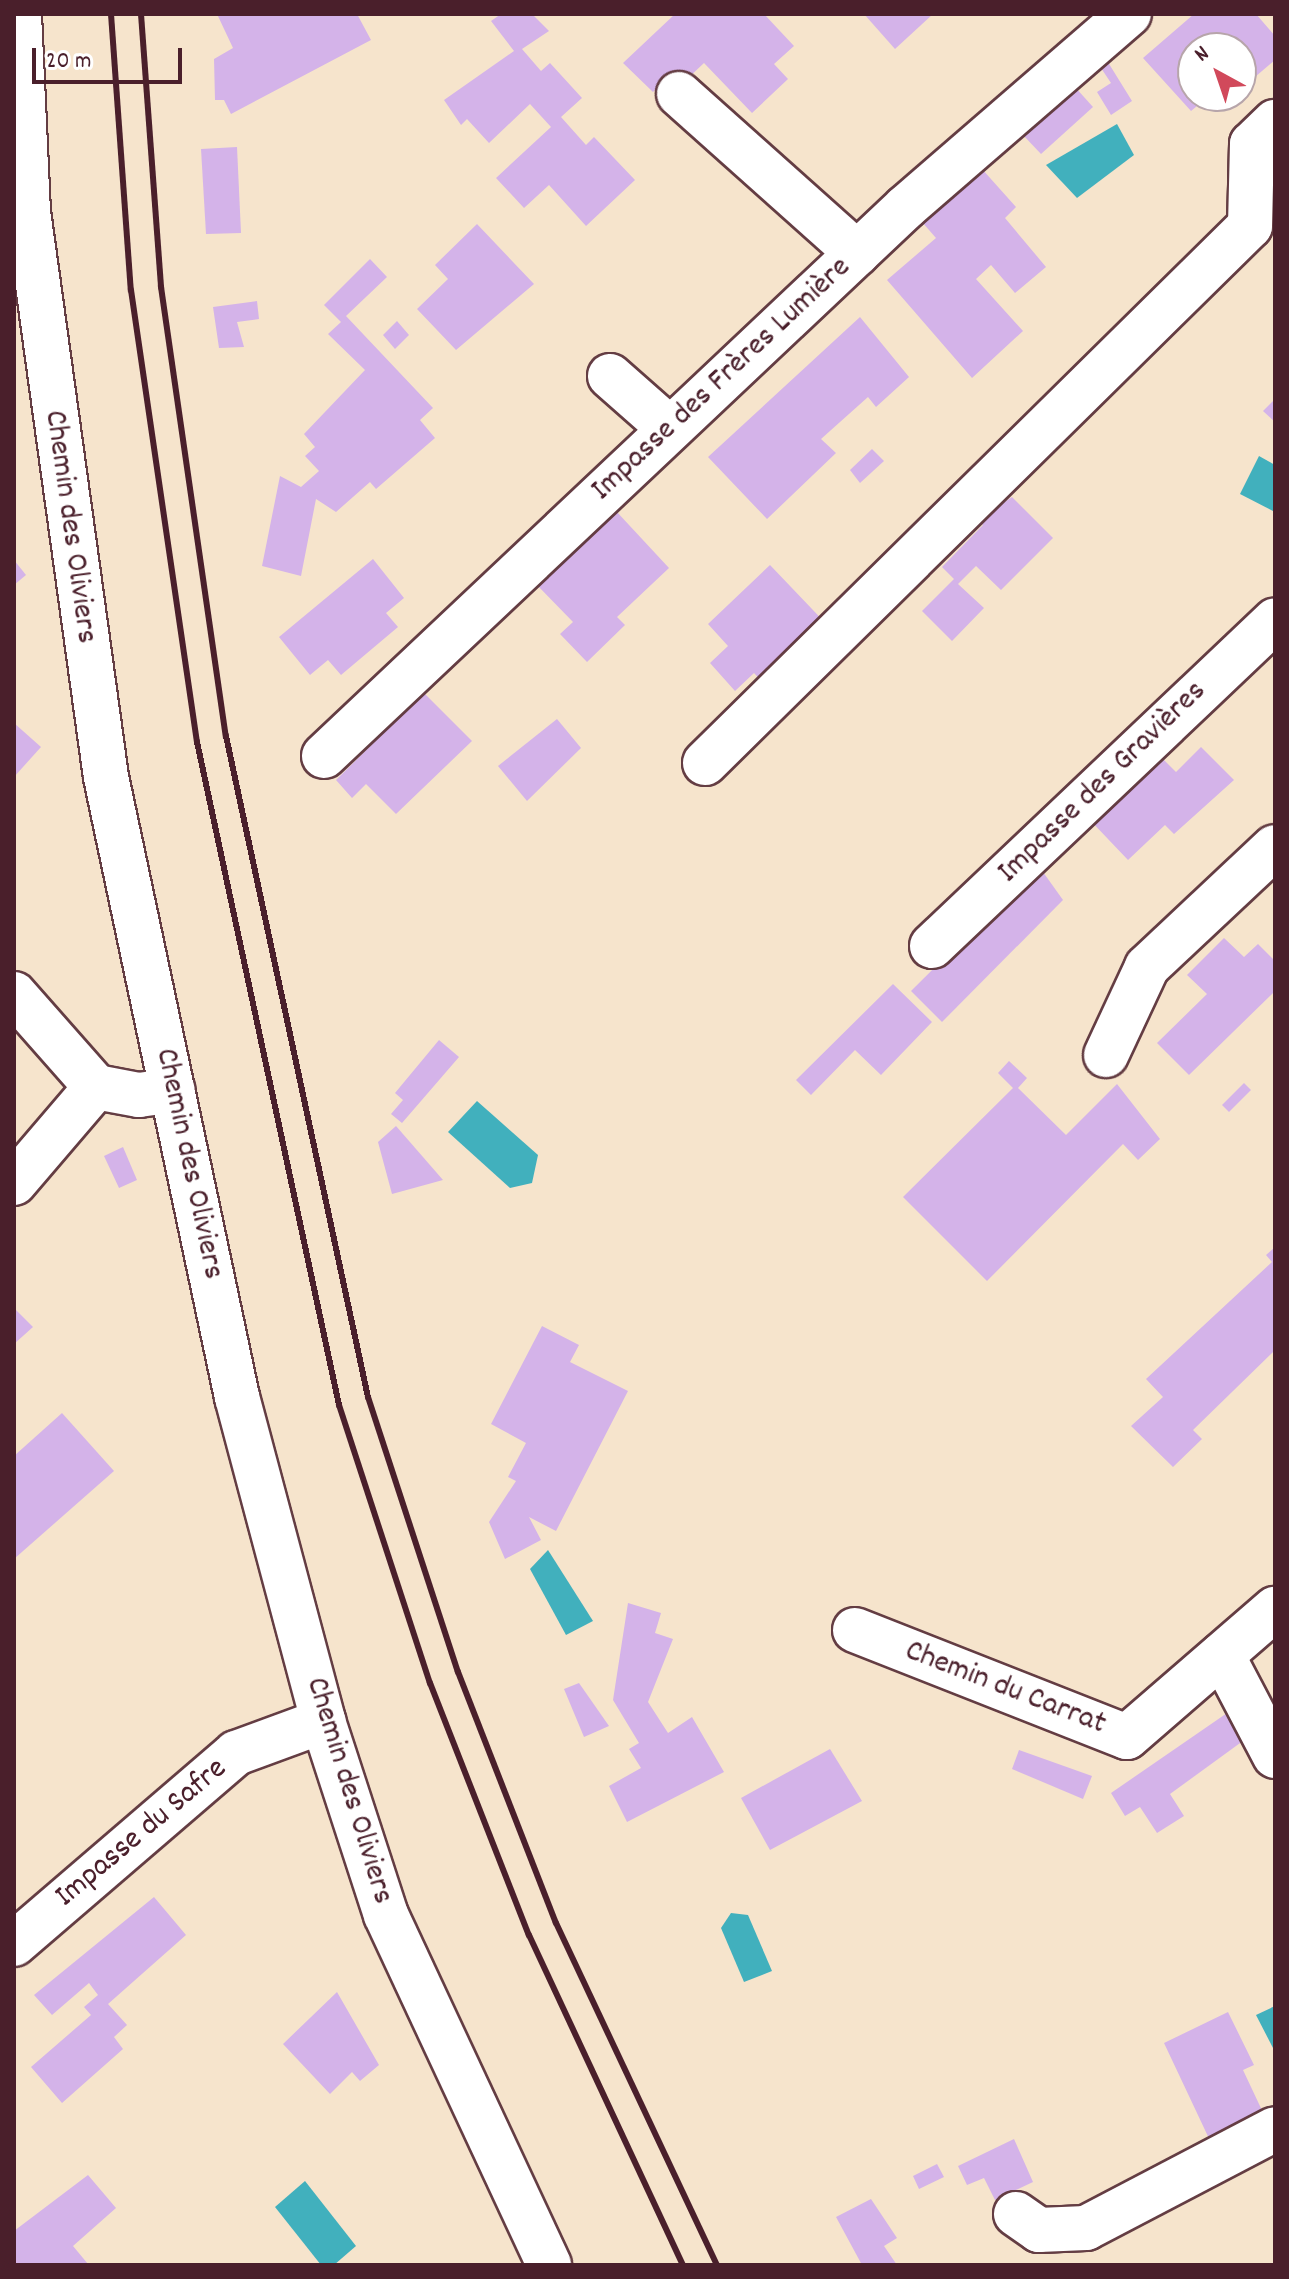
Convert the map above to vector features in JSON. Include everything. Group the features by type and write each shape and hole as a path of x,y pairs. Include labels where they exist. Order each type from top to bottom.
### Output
{"street":[{"name":"Chemin des Oliviers","path":"19,14 28,212 54,439 106,777 237,1397 323,1721 386,1915 549,2265"},
{"name":"Impasse des Frères Lumière","path":"324,756 857,253 1129,14"},
{"path":"679,94 857,253"},
{"path":"705,763 1250,226 1252,144 1275,122"},
{"path":"610,376 669,428"},
{"name":"Impasse des Gravières","path":"932,946 1275,620"},
{"path":"1106,1055 1147,967 1275,847"},
{"path":"14,994 96,1087 139,1095 173,1090"},
{"path":"14,1183 96,1087"},
{"name":"Chemin du Carrat","path":"855,1630 1127,1737 1275,1609"},
{"path":"1222,1655 1275,1756"},
{"name":"Impasse du Safre","path":"14,1944 236,1753 323,1721"},
{"path":"1016,2214 1039,2230 1086,2228 1275,2129"}],"water":[{"path":"1117,124 1134,155 1077,198 1046,165"},
{"path":"1259,456 1275,465 1275,512 1240,494"},
{"path":"477,1101 538,1155 532,1183 510,1188 448,1132"},
{"path":"548,1550 593,1621 566,1635 530,1569"},
{"path":"731,1913 748,1915 772,1971 744,1982 721,1928"},
{"path":"1275,2006 1275,2047 1273,2048 1256,2015"},
{"path":"305,2181 356,2246 334,2265 321,2265 275,2207"}],"building":[{"path":"217,14 357,14 371,40 231,114 224,100 215,100 214,59 233,48"},
{"path":"501,14 532,14 549,31 522,49 541,71 550,63 582,98 561,117 586,145 594,137 635,180 586,226 549,185 524,208 496,178 551,127 530,104 489,143 467,119 461,125 444,100 514,51 491,21"},
{"path":"675,14 764,14 794,46 774,64 788,79 752,113 704,63 686,80 675,70 653,92 623,63"},
{"path":"864,14 933,14 895,49"},
{"path":"1194,14 1256,14 1275,36 1275,60 1257,75 1257,32 1177,32 1177,96 1143,58"},
{"path":"1106,59 1132,101 1111,115 1097,92 1111,83 1099,65"},
{"path":"1075,87 1093,107 1041,154 1023,135"},
{"path":"237,147 241,233 206,234 201,149"},
{"path":"982,169 1016,207 1005,218 1046,267 1015,293 991,265 976,279 1023,331 972,378 887,280 936,238 922,222"},
{"path":"477,224 534,284 456,350 417,309 448,279 435,265"},
{"path":"370,259 387,277 346,316 433,408 420,420 435,438 376,489 370,482 336,512 316,499 301,576 262,566 280,476 301,487 319,471 305,456 315,447 304,434 365,370 328,334 341,322 324,305"},
{"path":"257,301 259,319 237,322 244,347 219,348 213,307"},
{"path":"860,317 909,377 876,407 868,397 821,439 836,453 767,519 708,457"},
{"path":"397,321 409,335 395,349 383,335"},
{"path":"1275,399 1275,422 1263,411"},
{"path":"872,449 884,461 860,483 850,470"},
{"path":"1012,497 1053,538 1001,590 976,566 958,584 984,608 952,641 922,611 954,579 942,567 983,525 978,520"},
{"path":"616,511 669,568 617,617 625,625 587,662 560,634 573,622 536,584"},
{"path":"373,559 404,598 386,613 398,627 341,675 328,660 310,675 279,637"},
{"path":"14,560 26,575 14,585"},
{"path":"770,565 833,631 770,690 754,673 735,691 710,663 728,646 708,624"},
{"path":"424,693 472,741 396,814 366,784 352,798 336,780"},
{"path":"557,719 581,748 527,801 498,766"},
{"path":"14,723 41,747 14,777"},
{"path":"1201,747 1234,780 1174,834 1165,825 1128,860 1088,818 1157,753 1176,772"},
{"path":"1038,865 1063,900 942,1022 911,991"},
{"path":"1224,938 1244,957 1258,944 1275,961 1275,991 1189,1075 1157,1043 1207,994 1187,975"},
{"path":"893,984 932,1022 881,1075 855,1050 811,1095 796,1080"},
{"path":"439,1040 459,1057 402,1123 391,1114 403,1100 395,1093"},
{"path":"1009,1061 1027,1078 1018,1088 1066,1135 1117,1084 1160,1139 1138,1160 1123,1144 987,1281 903,1197 1013,1088 998,1073"},
{"path":"1244,1083 1251,1090 1229,1112 1222,1105"},
{"path":"396,1126 443,1180 392,1194 378,1142"},
{"path":"123,1147 137,1180 119,1188 104,1156"},
{"path":"1275,1247 1275,1350 1193,1430 1202,1439 1173,1467 1131,1426 1163,1397 1146,1379 1272,1262 1266,1255"},
{"path":"14,1308 33,1327 14,1344"},
{"path":"542,1326 579,1345 570,1362 628,1391 556,1531 529,1517 541,1540 505,1559 489,1522 516,1481 508,1477 526,1443 491,1424"},
{"path":"62,1413 114,1471 14,1559 14,1456"},
{"path":"628,1603 661,1613 655,1633 673,1639 648,1702 668,1733 692,1717 724,1772 627,1822 609,1786 641,1768 629,1749 639,1743 613,1700"},
{"path":"579,1683 609,1726 584,1737 564,1689"},
{"path":"1230,1711 1247,1738 1170,1794 1184,1816 1157,1833 1140,1807 1125,1816 1111,1793"},
{"path":"830,1749 862,1801 770,1850 741,1798"},
{"path":"1019,1750 1092,1776 1083,1799 1012,1769"},
{"path":"154,1897 186,1935 108,2004 127,2025 114,2037 123,2049 62,2103 31,2067 91,2015 84,2007 98,1995 89,1983 52,2015 34,1995"},
{"path":"337,1992 379,2065 360,2081 352,2072 330,2094 283,2044"},
{"path":"1228,2012 1254,2065 1243,2070 1267,2121 1213,2147 1164,2043"},
{"path":"1014,2139 1033,2182 995,2200 984,2178 967,2185 958,2166"},
{"path":"937,2164 944,2177 919,2189 913,2176"},
{"path":"88,2175 116,2208 73,2246 88,2264 14,2265 14,2231"},
{"path":"871,2199 897,2238 884,2246 897,2265 862,2265 836,2217"}],"railway":[{"path":"111,14 131,290 197,742 339,1405 430,1683 529,1935 683,2265"},
{"path":"141,14 161,287 226,736 368,1397 458,1672 556,1923 717,2265"}]}
